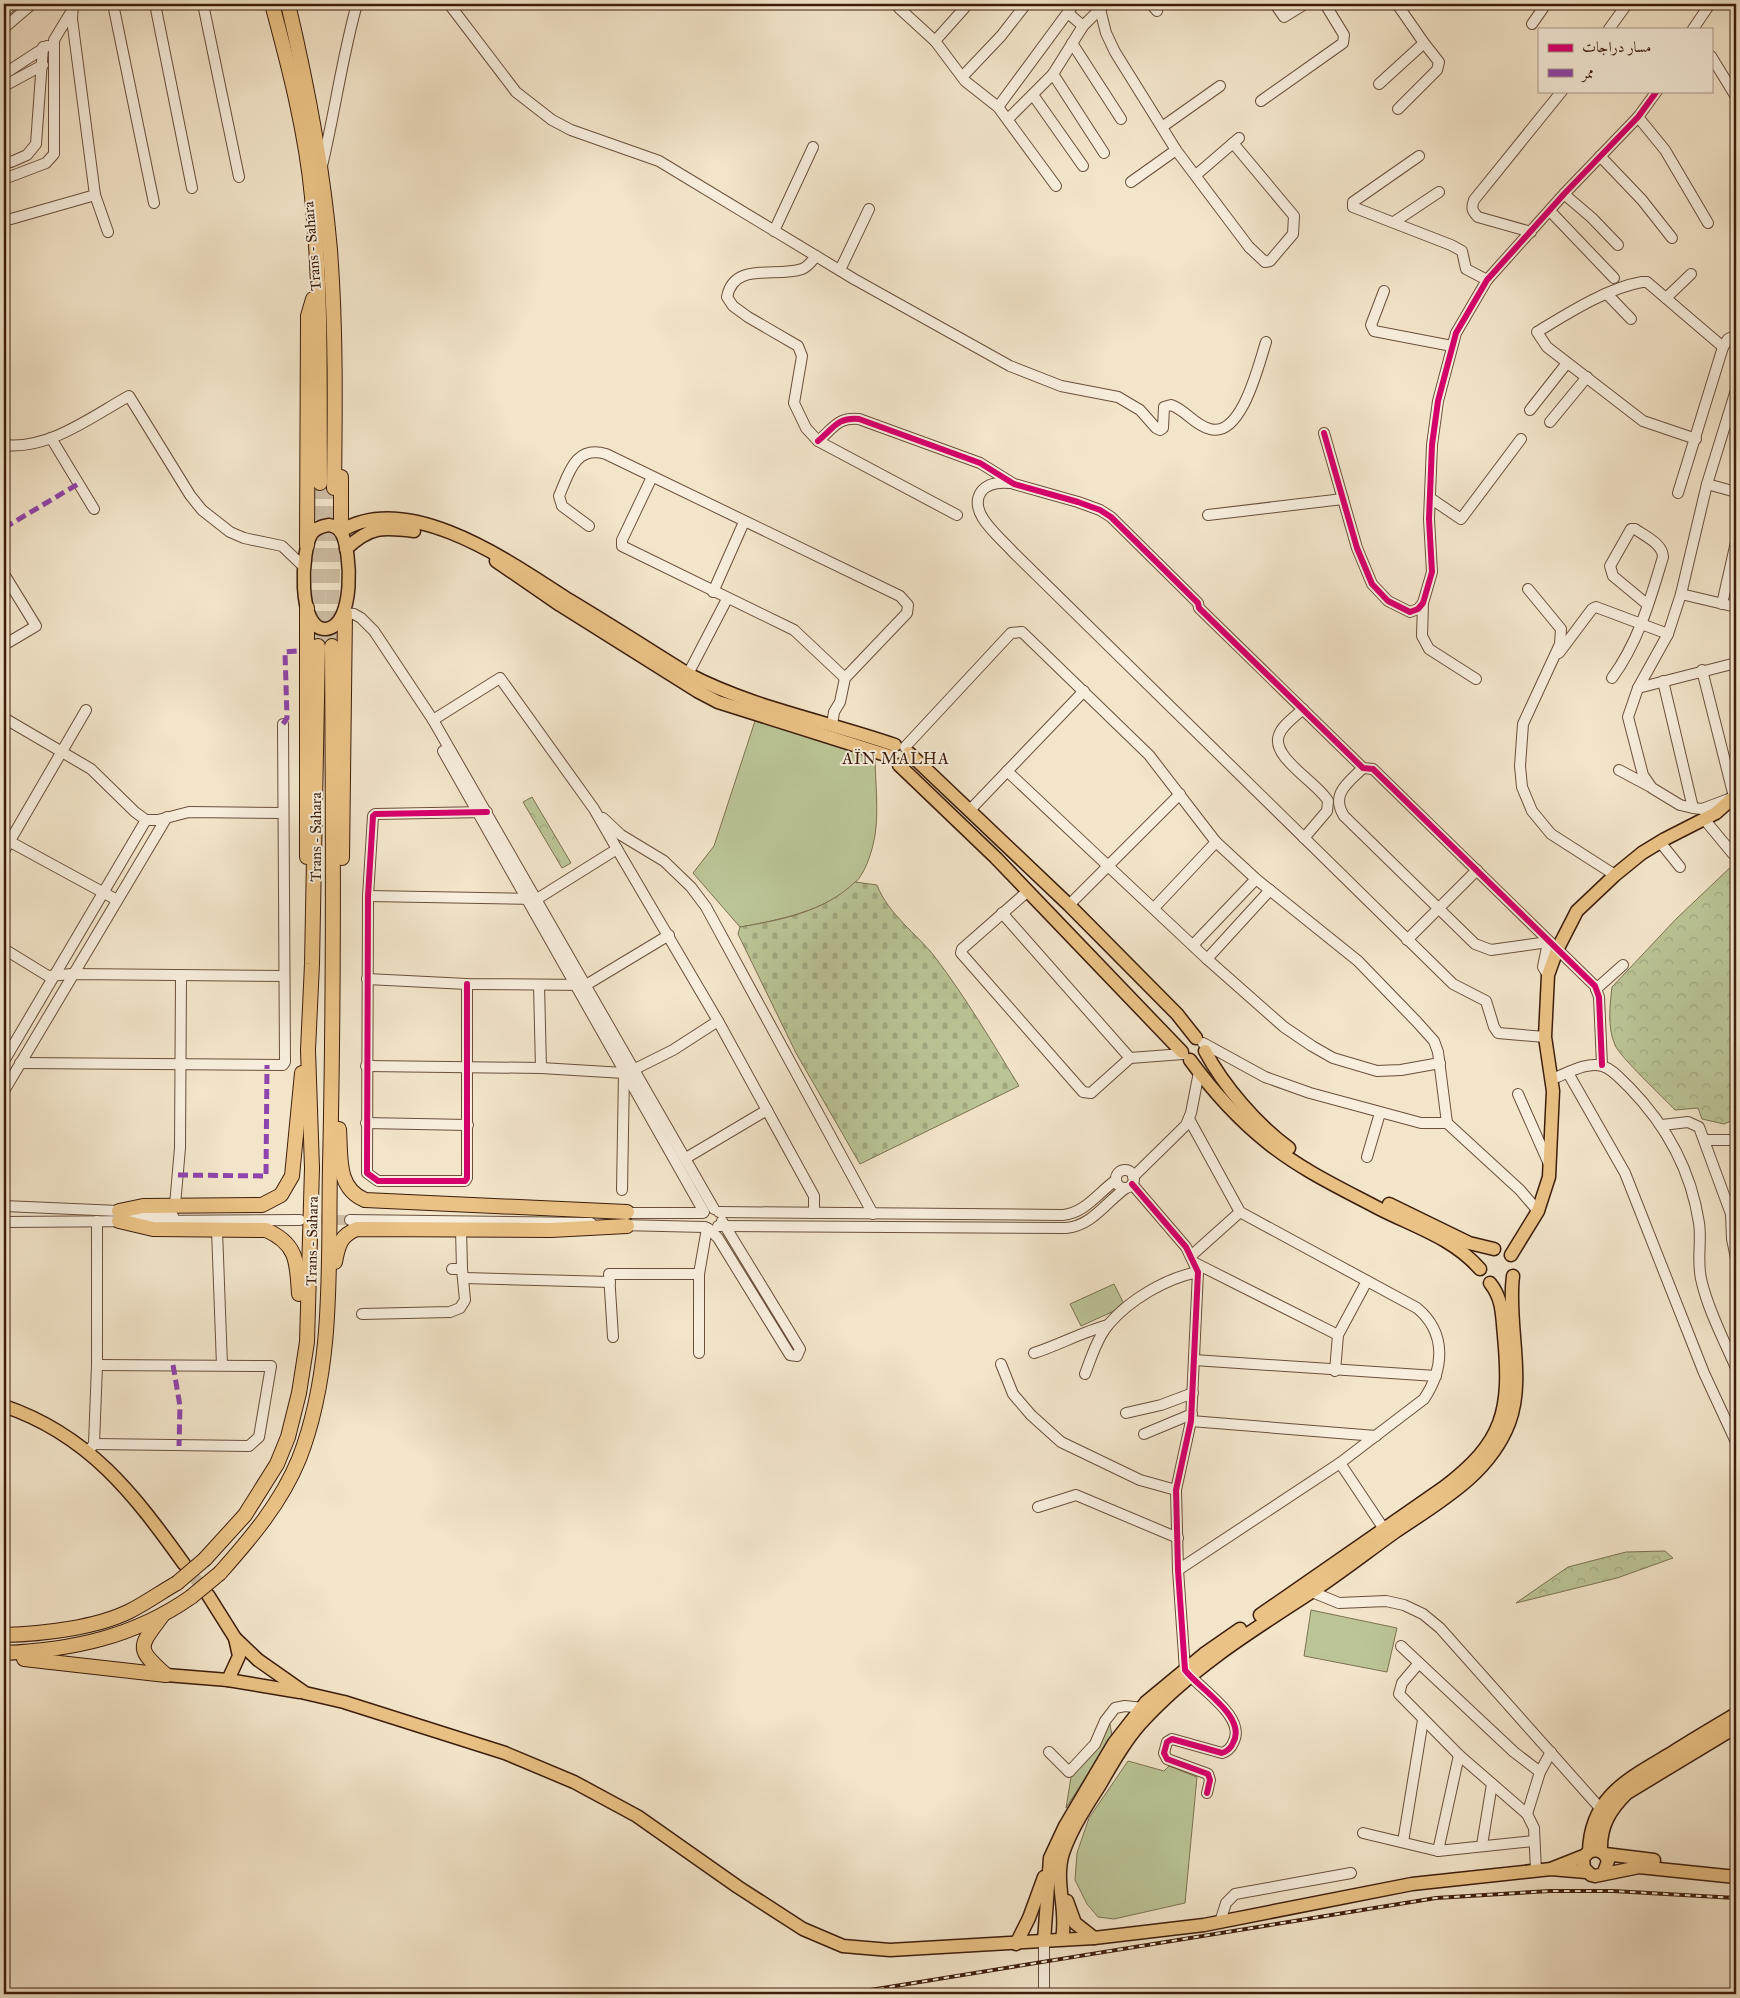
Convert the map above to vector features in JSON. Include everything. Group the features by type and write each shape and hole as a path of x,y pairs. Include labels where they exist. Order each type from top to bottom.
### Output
{"highway":[{"name":"Trans - Sahara","path":"272,4 300,116 308,166 318,283 320,483"},
{"name":"Trans - Sahara","path":"288,4 300,56 320,172 330,250 334,325 334,488"},
{"path":"307,544 308,316 318,283"},
{"path":"334,325 342,358 341,531"},
{"path":"307,608 306,836 312,964"},
{"path":"334,989 341,879 345,613"},
{"name":"Trans - Sahara","path":"4,1635 71,1629 90,1624 128,1612 177,1583 205,1559 245,1515 277,1464 288,1437 299,1393 307,1342 312,1168 308,1050 325,646 334,989 328,1272 325,1334 315,1403 299,1458 278,1501 266,1519 220,1573 191,1597 163,1614 120,1635 84,1645 48,1651 4,1654"},
{"path":"119,1216 143,1206 256,1206 272,1202 281,1195 292,1176 302,1075 308,1050"},
{"path":"332,1062 345,1182 355,1196 374,1202 627,1219"},
{"path":"119,1216 153,1229 266,1230 278,1235 295,1254 298,1267 302,1321 307,1342"},
{"path":"325,1334 337,1247 345,1236 358,1229 551,1230 627,1219"},
{"path":"163,1614 145,1638 143,1649 147,1658 166,1675"},
{"path":"4,1654 166,1675"}],"main road":[{"path":"341,531 351,525 396,520 439,529 479,544 518,565 688,674 716,688 744,699 832,725 900,750 970,810 1069,905 1177,1014 1202,1044 1220,1076 1263,1127 1296,1154 1385,1202 1476,1246 1503,1250 1511,1255 1515,1265 1510,1298 1515,1401 1510,1422 1501,1440 1478,1471 1455,1490 1312,1585"},
{"path":"321,526 336,526 341,531 348,567 345,613 335,626 320,628 311,622 307,608 305,568 307,544 312,534 321,526"},
{"path":"346,549 367,532 387,528 419,532 458,544 498,562 560,605 718,702 900,750"},
{"path":"900,750 892,763 900,765 1028,891 1185,1055 1248,1126 1269,1144 1376,1208 1446,1241 1466,1254 1480,1269"},
{"path":"1511,1255 1538,1211 1546,1191 1550,1167 1552,1080 1545,1037 1548,975 1553,946 1577,911 1615,875 1660,842 1716,813 1735,796"},
{"path":"1185,1055 1184,1042 1190,1038 1202,1044"},
{"path":"1185,1055 1200,1059 1202,1044"},
{"path":"1016,1944 1029,1918 1050,1858 1065,1826 1114,1743 1142,1708 1265,1621 1384,1529 1470,1468 1486,1449 1496,1431 1503,1411 1507,1367 1500,1300 1490,1282 1481,1274 1480,1269 1481,1258 1494,1249"},
{"path":"1490,1282 1502,1284 1512,1276"},
{"path":"4,1406 54,1428 91,1448 134,1497 184,1564"},
{"path":"208,1596 235,1638 258,1660 305,1693"},
{"path":"228,1680 238,1656 235,1638"},
{"path":"1062,1939 1064,1924 1059,1879 1061,1860 1068,1842 1084,1810 1120,1751 1142,1723 1188,1674"},
{"path":"166,1675 228,1680 305,1693 344,1702 505,1753 574,1782 637,1816 738,1887 803,1929 824,1940 843,1946 890,1950 1094,1938 1220,1922 1412,1884 1536,1870 1551,1869 1586,1872 1595,1876 1604,1872 1639,1867 1736,1877"},
{"path":"1604,1872 1608,1865 1595,1853 1594,1819 1600,1808 1623,1781 1736,1714"},
{"path":"1586,1872 1583,1863 1595,1853 1605,1820 1613,1807 1627,1793 1736,1726"},
{"path":"1602,1832 1607,1842 1623,1856"},
{"path":"1551,1869 1595,1853 1736,1870"},
{"path":"1044,1941 1050,1858"},
{"path":"1059,1879 1075,1923 1094,1938"}],"street":[{"path":"4,12 12,4"},
{"path":"4,28 32,4"},
{"path":"112,4 154,203"},
{"path":"155,4 192,188"},
{"path":"203,4 239,176"},
{"path":"320,172 332,128 344,48 357,4"},
{"path":"449,4 500,72 531,106 571,130 658,161 840,270 1010,366 1061,386 1118,397 1140,410 1160,430 1164,425 1163,412 1168,405 1175,406 1198,425 1212,430 1228,424 1246,403 1266,342"},
{"path":"935,41 968,4"},
{"path":"963,76 1001,36 1026,4"},
{"path":"1275,4 1284,18 1305,4"},
{"path":"1261,101 1343,43 1344,36 1325,4"},
{"path":"1397,4 1424,43 1440,62 1437,70 1398,108"},
{"path":"1532,24 1546,4"},
{"path":"1610,28 1628,4"},
{"path":"1694,28 1710,4"},
{"path":"900,5 935,41 970,86 998,107 1056,186"},
{"path":"1008,119 1053,74 1083,26 1102,6"},
{"path":"1102,6 1106,34 1112,46 1176,150 1259,259 1264,262 1270,261 1292,234 1294,216 1236,141 1196,175"},
{"path":"4,178 46,163 54,154 54,40 72,7"},
{"path":"72,7 95,195 108,232"},
{"path":"998,107 1071,7 1083,26"},
{"path":"4,74 54,40"},
{"path":"1072,42 1121,120"},
{"path":"1379,84 1424,43"},
{"path":"4,160 11,162 27,155 36,144 43,47"},
{"path":"1712,58 1736,96"},
{"path":"4,86 43,64"},
{"path":"1053,74 1104,153"},
{"path":"1162,127 1220,86"},
{"path":"1531,232 1478,217 1473,212 1472,206 1474,200 1561,92"},
{"path":"1476,679 1430,649 1422,636 1423,603 1432,572 1430,498 1432,445 1438,400 1452,346 1456,333 1487,280 1564,194 1638,117 1656,92"},
{"path":"1033,95 1083,166"},
{"path":"1638,117 1665,150 1708,224"},
{"path":"774,231 813,147"},
{"path":"1131,182 1176,150"},
{"path":"1419,156 1370,188 1352,204 1353,207 1462,251 1466,269 1487,280"},
{"path":"1600,156 1642,200 1672,238"},
{"path":"1394,222 1439,192"},
{"path":"1564,194 1592,218 1618,245"},
{"path":"4,221 95,195"},
{"path":"840,270 869,209"},
{"path":"1550,211 1614,278"},
{"path":"816,256 801,269 745,276 734,280 729,287 727,297 733,306 748,317 798,346 802,356 794,403 806,428 818,441 957,515"},
{"path":"1666,298 1691,274"},
{"path":"1696,438 1643,421 1547,347 1537,332 1607,294 1642,282 1648,282 1723,347"},
{"path":"1384,291 1371,325 1374,331 1452,346"},
{"path":"1607,294 1631,319"},
{"path":"1678,493 1723,347 1728,339 1736,335"},
{"path":"1530,410 1567,363"},
{"path":"1550,422 1587,378"},
{"path":"1652,788 1643,775 1628,717 1638,688 1668,634 1681,594 1707,484 1736,390"},
{"path":"4,445 31,445 51,438 129,396 190,495 202,510 230,532 286,549 305,568"},
{"path":"818,441 836,424 846,418 859,419 980,463 1014,484"},
{"path":"1324,433 1357,548 1372,584 1396,607 1410,612 1418,609 1423,603"},
{"path":"51,438 94,509"},
{"path":"1430,498 1461,519 1521,439"},
{"path":"589,526 562,506 558,496 574,464 586,452 595,451 606,454 900,596 908,605 907,614 845,678 832,725"},
{"path":"652,477 622,540 622,546 727,599 794,630 845,678"},
{"path":"1545,1037 1498,1033 1494,1027 1486,1001 1453,984 1013,552 985,521 978,510 977,502 982,490 994,483 1014,484 1078,502 1100,510 1111,517 1303,709 1364,768 1374,770 1596,989 1599,997 1602,1066"},
{"path":"1707,484 1736,492"},
{"path":"1208,515 1343,499"},
{"path":"713,592 744,522"},
{"path":"1612,678 1624,662 1643,624 1663,557 1663,551 1635,529 1631,529 1610,566 1610,572 1648,605"},
{"path":"1722,604 1736,542"},
{"path":"4,574 36,626 4,645"},
{"path":"1528,589 1561,629 1560,644 1523,724 1520,766 1525,798 1532,811 1551,834 1615,875"},
{"path":"1681,594 1736,607"},
{"path":"688,674 727,599"},
{"path":"1553,660 1592,609 1596,607 1668,634"},
{"path":"345,613 361,618 374,630 420,703 433,720 482,812 526,899 580,985 635,1069 686,1158 712,1220 718,1238 790,1355 797,1356 800,1349 712,1220 624,1073 580,985 537,899 482,812 427,723 420,703"},
{"path":"900,750 1011,633 1022,632 1149,755 1216,842 1256,879 1358,961 1434,1041 1440,1063 1447,1123 1520,1190 1538,1211"},
{"path":"1638,688 1662,680 1736,663"},
{"path":"1619,770 1680,805 1693,808 1702,809 1735,796 1702,670"},
{"path":"433,720 500,678 594,809 669,935 718,1020 814,1196 815,1204 812,1214"},
{"path":"1662,680 1693,808"},
{"path":"970,810 1084,691"},
{"path":"1303,709 1282,729 1278,748 1328,801 1327,812 1304,838"},
{"path":"86,710 5,844 117,900"},
{"path":"4,718 90,769 146,820 158,820 189,812 283,813"},
{"path":"20,1063 283,1065 285,1062 283,724"},
{"path":"1364,768 1342,792 1338,799 1339,807 1351,823 1439,909 1481,948 1491,950 1553,946"},
{"path":"1007,771 1207,959 1284,1027 1333,1058 1377,1071 1401,1070 1440,1063"},
{"path":"1069,905 1180,794"},
{"path":"594,809 621,834 664,861 691,886 706,907 873,1214"},
{"path":"467,984 467,1178 465,1181 378,1180 368,1173 366,1122 368,896 373,816 375,814 482,812"},
{"path":"4,1091 167,817"},
{"path":"1704,819 1733,854"},
{"path":"4,1061 146,820"},
{"path":"1154,908 1216,842"},
{"path":"1660,842 1680,867"},
{"path":"368,896 537,899 618,849"},
{"path":"1407,940 1477,870"},
{"path":"1193,945 1256,879"},
{"path":"1207,959 1270,890"},
{"path":"1028,891 962,949 961,953 1084,1092 1091,1093 1130,1058 1185,1055"},
{"path":"1002,913 1130,1058"},
{"path":"367,979 467,984 580,985 669,935"},
{"path":"4,949 48,976 54,977 72,974 284,976"},
{"path":"1596,989 1623,965"},
{"path":"175,1206 180,1148 181,976"},
{"path":"540,985 541,1068"},
{"path":"635,1069 673,1050 718,1020"},
{"path":"1202,1044 1265,1077 1380,1113 1421,1123 1447,1123"},
{"path":"366,1066 468,1069 541,1068 624,1073"},
{"path":"1552,1080 1588,1066 1602,1066 1614,1073 1645,1104 1662,1125 1682,1162 1699,1224 1698,1258 1701,1282 1736,1368"},
{"path":"350,1220 573,1221 627,1219 1066,1228 1085,1223 1130,1183 1180,1132 1189,1119 1199,1072"},
{"path":"622,1190 624,1073"},
{"path":"1568,1074 1625,1173 1700,1364 1736,1442"},
{"path":"1518,1094 1550,1167"},
{"path":"686,1158 767,1110"},
{"path":"1367,1157 1380,1113"},
{"path":"1178,1570 1340,1463 1424,1399 1436,1376 1440,1346 1438,1335 1432,1324 1417,1308 1240,1212 1189,1119"},
{"path":"366,1122 468,1125"},
{"path":"1662,1125 1694,1123 1699,1127 1705,1140 1722,1195 1731,1214 1732,1239 1736,1258"},
{"path":"1705,1140 1736,1140"},
{"path":"712,1220 812,1214 1068,1215 1083,1208 1116,1180 1119,1173 1124,1170 1130,1172 1130,1183 1195,1263 1338,1335"},
{"path":"1116,1180 1119,1186 1130,1183"},
{"path":"4,1206 119,1216 300,1220"},
{"path":"1085,1374 1092,1354 1108,1325 1147,1292 1195,1263 1240,1212"},
{"path":"4,1222 97,1221 119,1216"},
{"path":"699,1353 699,1274 712,1220"},
{"path":"97,1221 97,1365 91,1448 249,1446 259,1437 271,1366 222,1364 97,1365"},
{"path":"362,1314 457,1310 465,1300 459,1272 461,1229"},
{"path":"217,1230 222,1364"},
{"path":"1195,1263 1192,1417 1176,1490 1178,1570 1188,1674 1226,1711 1236,1726 1234,1742 1229,1750 1222,1753 1172,1739 1167,1742 1164,1753 1167,1759 1208,1774 1210,1780 1207,1793"},
{"path":"459,1272 610,1282"},
{"path":"613,1337 609,1274 699,1274"},
{"path":"1335,1371 1338,1335 1367,1281"},
{"path":"1034,1353 1062,1344 1089,1330 1108,1325"},
{"path":"1194,1360 1335,1371 1436,1376"},
{"path":"1002,1364 1013,1394 1050,1434 1061,1442 1140,1480 1176,1490"},
{"path":"1126,1414 1161,1405 1193,1393"},
{"path":"1144,1434 1192,1417 1376,1436"},
{"path":"1340,1463 1384,1529"},
{"path":"1038,1506 1076,1495 1178,1538"},
{"path":"1312,1585 1339,1603 1386,1601 1404,1605 1423,1614 1440,1628 1459,1652 1600,1808"},
{"path":"1401,1646 1514,1752 1540,1772"},
{"path":"1419,1663 1402,1683 1398,1694 1459,1756 1527,1814 1534,1828 1536,1870"},
{"path":"1049,1752 1069,1772 1095,1744 1105,1721 1115,1708 1125,1706 1142,1708"},
{"path":"1403,1842 1423,1720"},
{"path":"1527,1814 1540,1772 1551,1752"},
{"path":"1438,1851 1459,1756"},
{"path":"1482,1845 1492,1784"},
{"path":"1363,1833 1438,1851 1534,1841"},
{"path":"1220,1922 1226,1903 1235,1894 1351,1873"},
{"path":"1044,1941 1044,1994"}],"green space":[{"path":"756,718 875,754 876,826 872,849 863,872 854,884 841,895 826,903 790,916 740,927 693,873 714,846"},
{"path":"532,797 571,863 562,868 523,802"},
{"path":"1736,862 1736,1119 1724,1124 1702,1119 1698,1108 1675,1110 1642,1077 1615,1045 1611,1031 1610,1009 1612,987 1676,919"},
{"path":"855,882 877,885 895,914 928,948 968,1004 1019,1086 860,1164 796,1053 738,934 740,927 786,918 816,908 830,901"},
{"path":"1114,1284 1125,1306 1081,1326 1070,1304"},
{"path":"1665,1551 1673,1558 1617,1578 1516,1603 1568,1567 1626,1552"},
{"path":"1311,1610 1397,1628 1387,1672 1304,1656"},
{"path":"1110,1724 1112,1736 1066,1808 1072,1771"},
{"path":"1128,1761 1164,1771 1169,1766 1197,1777 1185,1903 1114,1919 1098,1917 1087,1904 1075,1880 1077,1853 1089,1818"}],"tunnel":[{"path":"318,646 320,483"},
{"path":"332,646 334,488"},
{"path":"306,1220 350,1220"},
{"path":"184,1564 208,1595"}],"railway":[{"path":"846,1994 1436,1898 1550,1891 1613,1891 1736,1898"}],"marked path":[{"path":"4,528 78,484"},
{"path":"283,724 287,718 285,652 298,651"},
{"path":"178,1175 266,1176 267,1065"},
{"path":"173,1365 180,1406 179,1446"}],"cycle path":[{"path":"1324,433 1357,548 1372,584 1388,601 1410,612 1418,609 1423,603 1432,572 1429,519 1432,445 1438,401 1456,333 1487,280 1564,194 1638,117 1656,92"},
{"path":"818,441 841,422 859,419 980,463 1014,484 1078,502 1100,510 1111,517 1198,603 1199,608 1363,768 1373,769 1595,986 1599,997 1602,1065"},
{"path":"467,984 467,1178 465,1181 378,1181 367,1173 368,896 373,816 375,814 487,812"},
{"path":"1132,1184 1186,1247 1198,1272 1191,1421 1176,1490 1178,1570 1185,1670 1228,1713 1234,1723 1236,1733 1231,1746 1222,1753 1172,1739 1167,1742 1164,1753 1167,1759 1208,1774 1210,1780 1207,1793"}],"district":[{"name":"AÏN MALHA","path":"896,758"}]}
